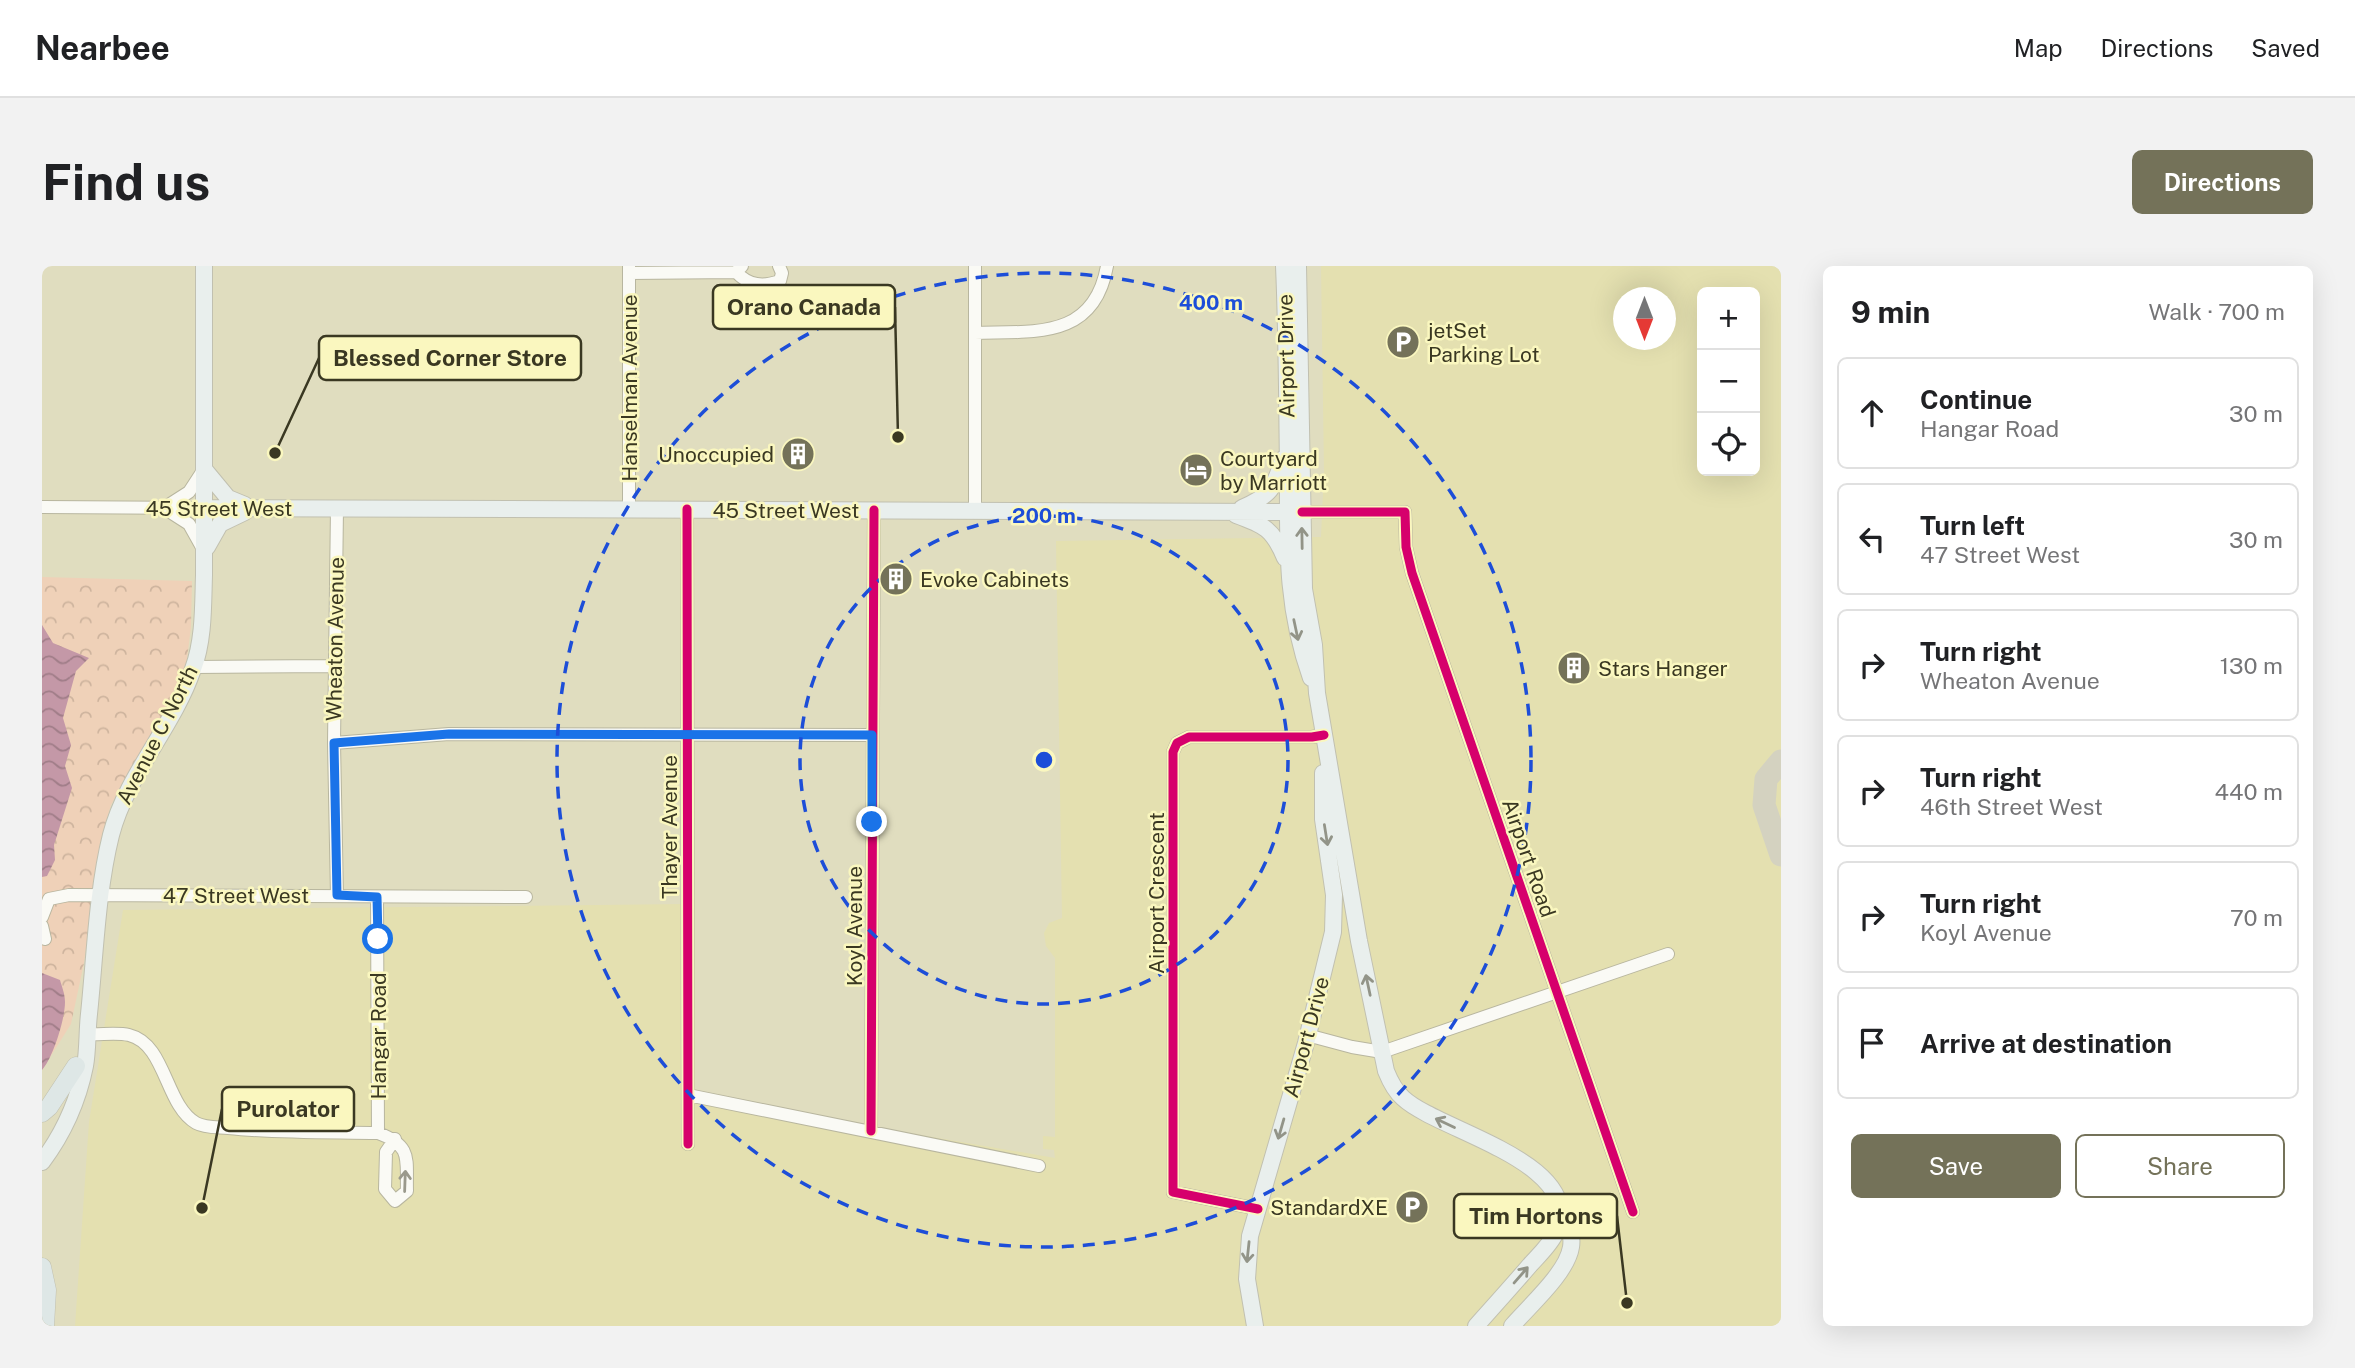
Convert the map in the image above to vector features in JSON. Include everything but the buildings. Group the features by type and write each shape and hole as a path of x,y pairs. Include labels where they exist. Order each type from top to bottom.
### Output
{"highway":[{"path":"42,1113 49,1107 76,1066"},
{"path":"42,1267 47,1290 45,1326"}],"main road":[{"name":"Avenue C North","path":"42,1162 62,1132 86,1064 86,1034 108,847 123,799 169,719 194,667 202,626 205,508 204,266"},
{"name":"Airport Drive","path":"1284,266 1287,443 1314,645 1317,693 1359,941 1381,1052 1389,1079 1403,1098 1428,1115 1519,1159 1539,1174 1564,1209 1571,1238 1570,1251 1560,1271 1512,1326"},
{"name":"Airport Drive","path":"1298,266 1295,512 1287,564 1300,649 1317,693"},
{"path":"1229,511 1262,499 1272,490 1287,443"},
{"path":"204,468 228,498 254,509"},
{"name":"45 Street West","path":"205,508 1295,512"},
{"path":"204,552 220,524 254,509"},
{"path":"1229,511 1270,530 1287,564"},
{"name":"Airport Drive","path":"1255,1326 1248,1296 1250,1236 1330,950 1334,915 1332,875 1323,819 1324,739"},
{"name":"Avenue C North","path":"42,1144 56,1122 86,1034"},
{"path":"1476,1326 1552,1240 1560,1214 1554,1193"}],"street":[{"path":"629,269 739,269 744,281 769,285 780,281 782,273 779,266"},
{"path":"975,266 975,510"},
{"path":"975,333 1056,329 1077,320 1093,305 1103,284 1107,266"},
{"name":"Hanselman Avenue","path":"629,269 629,509"},
{"path":"204,468 189,492 163,508 189,524 198,536 204,552"},
{"name":"45 Street West","path":"42,508 205,508"},
{"name":"Wheaton Avenue","path":"337,508 334,743 337,895"},
{"name":"Thayer Avenue","path":"687,509 688,1144"},
{"name":"Koyl Avenue","path":"872,1131 874,510"},
{"name":"45 Street West","path":"1295,512 1405,512"},
{"name":"Airport Road","path":"1405,512 1405,538 1412,573 1633,1212"},
{"path":"194,667 335,666"},
{"path":"334,743 449,734 872,735"},
{"name":"Airport Crescent","path":"1258,1209 1173,1192 1174,750 1179,741 1189,737 1324,739"},
{"name":"47 Street West","path":"42,917 49,899 69,895 526,897"},
{"name":"Hangar Road","path":"377,897 378,1133"},
{"path":"1307,1035 1352,1048 1381,1052 1668,954"},
{"path":"86,1034 129,1035 136,1038 156,1057 184,1112 196,1123 245,1130 378,1133 395,1139"},
{"path":"688,1095 1039,1166"}],"shaded area":[{"path":"1321,266 1781,266 1781,1326 75,1326 89,1122 123,910 687,904 688,1095 1055,1158 1054,1150 1043,1149 1043,1136 1055,1137 1055,958 1046,946 1044,933 1049,923 1062,918 1056,541 1321,537 1324,472"}],"green space":[{"path":"42,577 192,581 191,627 186,667 169,707 111,805 100,844 84,963 71,1024 42,1070"}],"water":[{"path":"42,625 53,643 89,658 76,671 63,718 71,745 65,766 72,788 54,845 55,860 47,876 42,877"},
{"path":"42,973 60,980 65,1002 58,1038 42,1070"}],"taxiway":[{"path":"1781,761 1766,779 1764,805 1781,855"}],"cycle path":[{"path":"687,509 688,1144"},
{"path":"871,1131 874,510"},
{"path":"1302,512 1405,512 1406,547 1412,573 1633,1212"},
{"path":"1258,1209 1173,1192 1173,752 1177,743 1189,737 1324,735"}],"place":[{"name":"jetSet Parking Lot","path":"1403,342"},
{"name":"Orano Canada","path":"898,437"},
{"name":"Blessed Corner Store","path":"275,453"},
{"name":"Unoccupied","path":"798,454"},
{"name":"Courtyard by Marriott","path":"1196,470"},
{"name":"Evoke Cabinets","path":"896,579"},
{"name":"Stars Hanger","path":"1574,668"},
{"name":"StandardXE","path":"1412,1207"},
{"name":"Purolator","path":"202,1208"},
{"name":"Tim Hortons","path":"1627,1303"}],"route":[{"path":"378,939 377,897 337,895 334,743 449,734 872,735 872,822"}]}
